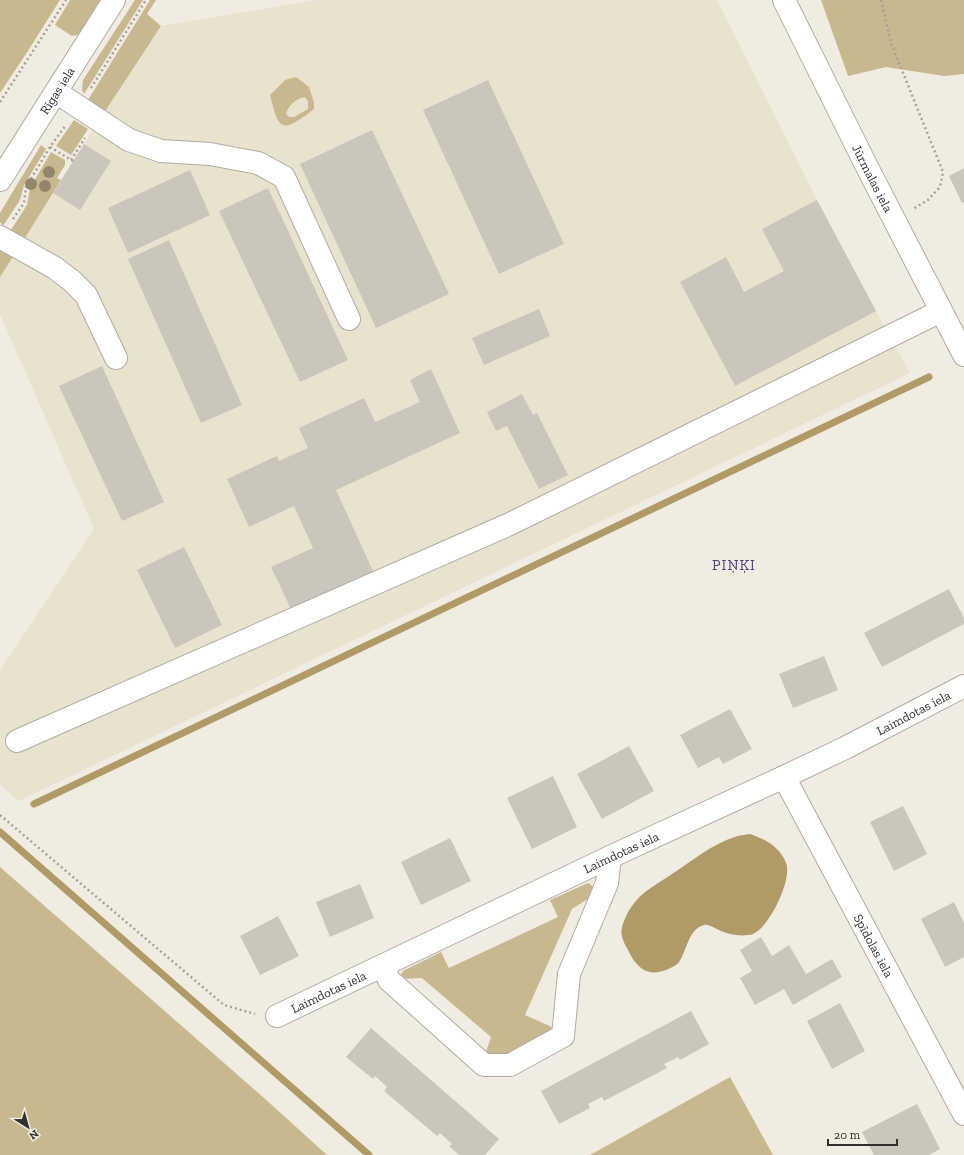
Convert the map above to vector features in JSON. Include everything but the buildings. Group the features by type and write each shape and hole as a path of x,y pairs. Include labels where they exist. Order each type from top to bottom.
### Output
{"street":[{"name":"Rīgas iela","path":"0,180 114,0"},
{"name":"Jūrmalas iela","path":"784,0 866,165 964,355"},
{"path":"56,92 129,140 161,150 210,154 258,163 284,177 349,319"},
{"path":"0,237 55,268 72,281 86,295 116,358"},
{"path":"17,741 512,522 941,311"},
{"name":"Laimdotas iela","path":"277,1016 610,857 845,748 964,686"},
{"name":"Spīdolas iela","path":"784,777 964,1114"},
{"path":"383,966 389,980 484,1065 510,1066 563,1036 569,974 607,883 610,857"}],"path":[{"path":"0,102 66,0"},
{"path":"881,0 891,43 942,172 940,187 928,200 912,210"},
{"path":"30,133 73,161"},
{"path":"0,814 224,1005 260,1015 277,1016"}],"shaded area":[{"path":"0,0 60,0 0,93"},
{"path":"70,0 101,0 86,26 77,35 72,36 55,25"},
{"path":"135,0 143,0 84,94 82,90 83,80"},
{"path":"150,0 156,0 147,14 161,26 104,113 88,100"},
{"path":"316,0 717,0 817,200 910,373 19,801 0,785 0,670 94,529 0,314 0,277 161,26"},
{"path":"821,0 964,0 964,74 944,76 886,67 848,76"},
{"path":"296,77 309,87 314,102 314,109 304,117 289,125 280,123 276,117 270,95 285,80","holes":["305,97 308,102 308,109 294,117 289,117 286,114 291,105 299,99"]},
{"path":"74,120 88,129 71,155 56,146"},
{"path":"41,145 46,149 24,185 20,200 3,226 0,222 0,213"},
{"path":"51,152 65,160 65,165 57,178 61,180 23,241 9,233 27,205 30,188"},
{"path":"0,247 14,255 0,277"},
{"path":"750,834 761,838 776,848 786,863 786,880 783,890 778,902 766,922 753,934 745,935 728,934 704,925 694,931 688,941 682,957 676,965 666,970 652,972 647,971 637,965 624,941 622,930 630,908 640,896 710,848 737,836"},
{"path":"0,867 263,1097 327,1155 0,1155"},
{"path":"588,883 594,888 591,897 572,909 525,1015 552,1027 547,1038 503,1059 485,1055 491,1037 422,978 402,979 401,975 403,971 441,952 449,968 558,917 550,900"},
{"path":"730,1077 773,1155 590,1155"}],"waterway":[{"path":"34,804 929,377"},
{"path":"0,832 369,1155"}],"district":[{"name":"PIŅĶI","path":"734,565"}]}
